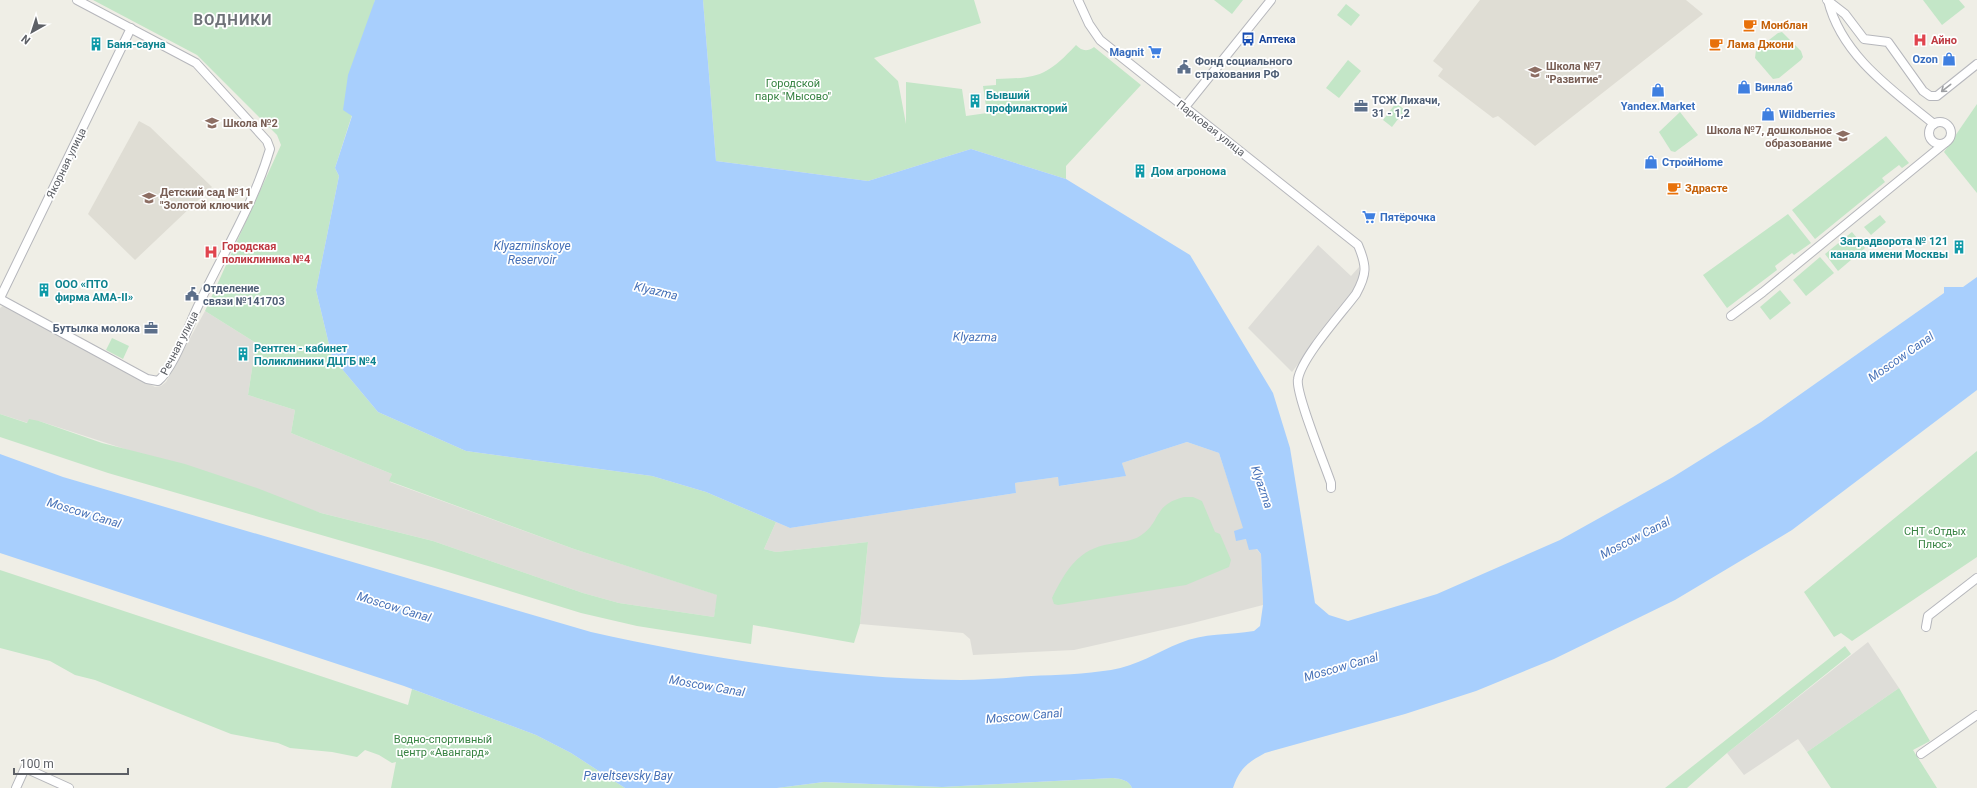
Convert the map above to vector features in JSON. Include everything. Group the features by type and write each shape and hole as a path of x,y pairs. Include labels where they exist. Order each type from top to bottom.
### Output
{"street":[{"name":"Речная улица","path":"0,298 153,382 158,381 162,378 187,332 199,304 249,203 270,150 267,141 201,68 190,59 77,0"},
{"name":"Парковая улица","path":"1078,0 1089,24 1100,40 1358,245 1366,268 1363,282 1356,294 1302,365 1298,380 1300,396 1331,483 1331,488"},
{"path":"1185,107 1270,0"},
{"path":"1828,0 1849,19 1864,39 1888,42 1923,91 1930,96 1937,96 1977,64"},
{"path":"1731,316 1763,292 1950,139 1950,129 1943,123 1934,124 1874,74 1859,58 1833,19 1828,0"},
{"name":"Якорная улица","path":"0,298 131,28"},
{"path":"1934,124 1930,130 1930,137 1935,142 1945,143"},
{"path":"1926,627 1928,616 1977,578"},
{"path":"1921,754 1977,715"},
{"path":"16,788 25,768 69,788"}],"shaded area":[{"name":"Школа №7 \"Развитие\"","path":"1480,0 1686,0 1703,14 1535,146 1498,116 1493,118 1438,76 1443,69 1433,61"},
{"name":"Детский сад №11 \"Золотой ключик\"","path":"139,121 150,127 212,187 135,260 88,214"},
{"path":"1318,245 1351,276 1359,267 1359,279 1354,291 1292,372 1248,328"},
{"path":"3,306 155,387 161,386 166,382 205,311 256,343 248,395 295,410 291,433 392,474 390,482 574,549 718,595 714,617 619,603 583,593 433,541 321,513 39,421 28,423 0,414 0,308"},
{"path":"1187,442 1219,453 1244,529 1236,540 1247,539 1261,554 1263,605 1189,624 1074,650 973,655 970,639 963,633 860,624 868,542 776,552 764,549 776,522 790,528 1016,493 1015,483 1058,477 1060,486 1125,476 1122,463"},
{"path":"1868,642 1899,688 1807,752 1798,739 1744,775 1727,753"}],"green space":[{"path":"93,0 375,0 352,115 335,168 339,176 316,290 332,357 378,412 466,451 652,476 706,492 776,522 764,549 776,552 868,542 860,624 854,643 753,625 751,644 637,626 581,613 435,568 108,473 0,437 0,414 27,423 29,419 39,421 102,443 185,464 257,488 321,513 433,541 583,593 619,603 714,617 717,595 574,549 389,481 392,474 291,433 295,410 248,395 256,343 205,311 281,145 277,135 197,55"},
{"name":"Городской парк \"Мысово\"","path":"703,0 974,0 981,23 874,58 898,81 906,124 906,82 962,89 966,116 987,113 983,86 996,85 996,79 1022,78 1040,74 1057,64 1076,45 1080,49 1085,50 1089,50 1094,47 1141,85 1066,166 1066,179 971,149 868,181 716,161"},
{"path":"1214,0 1243,0 1232,14"},
{"path":"1923,0 1959,0 1965,7 1942,25"},
{"path":"1346,4 1360,15 1351,26 1337,15"},
{"path":"1782,32 1801,51 1803,57 1779,78 1773,79 1755,58 1756,50 1778,33"},
{"path":"1348,60 1361,71 1339,98 1326,88"},
{"path":"1396,103 1405,110 1392,127 1383,120"},
{"path":"1977,104 1977,193 1944,152"},
{"path":"1680,112 1698,135 1675,152 1671,151 1659,132"},
{"path":"1886,136 1909,163 1902,168 1899,165 1882,178 1885,182 1815,239 1792,210"},
{"path":"1788,214 1811,243 1794,255 1792,253 1775,266 1777,270 1727,308 1703,275"},
{"path":"1880,215 1886,222 1871,235 1864,227"},
{"path":"1852,232 1865,248 1838,271 1825,254"},
{"path":"1820,257 1834,273 1806,296 1793,280"},
{"path":"1780,290 1791,303 1770,320 1760,307"},
{"path":"112,338 129,346 123,359 106,350"},
{"name":"СНТ «Отдых Плюс»","path":"1977,451 1977,557 1852,641 1841,633 1834,637 1804,592"},
{"path":"1184,497 1193,497 1202,501 1215,532 1220,534 1231,560 1229,567 1186,585 1058,605 1054,604 1052,598 1062,578 1074,562 1081,556 1099,547 1137,538 1147,531 1167,504"},
{"name":"Водно-спортивный центр «Авангард»","path":"0,570 408,705 412,689 536,735 571,753 625,788 391,788 396,762 392,763 379,755 365,750 357,757 332,752 290,748 278,743 231,734 95,680 75,675 50,661 0,648"},
{"path":"1845,646 1851,654 1727,753 1687,788 1665,788"},
{"path":"1899,688 1930,741 1913,750 1937,788 1831,788 1807,752"},
{"path":"1113,778 1122,779 1131,785 1132,788 777,788 824,782 942,787"}],"water":[{"path":"375,0 703,0 716,161 868,181 971,149 1066,179 1190,255 1273,393 1290,448 1315,603 1329,615 1348,621 1437,594 1560,540 1673,477 1761,422 1944,293 1944,287 1963,287 1977,277 1977,390 1792,530 1675,600 1554,659 1476,691 1405,714 1265,753 1253,760 1241,771 1233,788 1132,788 1131,785 1122,779 1113,778 942,787 824,782 777,788 625,788 571,753 536,735 404,686 0,553 0,454 63,477 591,632 728,659 774,666 867,676 969,680 1111,670 1130,665 1198,637 1254,631 1260,626 1263,605 1261,554 1257,549 1249,550 1246,539 1236,541 1234,531 1243,528 1219,453 1187,442 1122,463 1126,476 1059,486 1058,477 1015,483 1016,493 790,528 706,492 652,476 466,451 378,412 332,357 316,290 339,176 335,168 352,116 343,110 348,75"}],"place":[{"name":"Монблан","path":"1750,25"},
{"name":"Аптека","path":"1248,39"},
{"name":"Айно","path":"1920,40"},
{"name":"Баня-сауна","path":"96,44"},
{"name":"Лама Джони","path":"1716,44"},
{"name":"Magnit","path":"1155,52"},
{"name":"Ozon","path":"1949,59"},
{"name":"Фонд социального страхования РФ","path":"1184,67"},
{"name":"Школа №7 \"Развитие\"","path":"1535,72"},
{"name":"Винлаб","path":"1744,87"},
{"name":"Yandex.Market","path":"1658,90"},
{"name":"Бывший профилакторий","path":"975,101"},
{"name":"ТСЖ Лихачи, 31 - 1,2","path":"1361,106"},
{"name":"Wildberries","path":"1768,114"},
{"name":"Школа №2","path":"212,123"},
{"name":"Школа №7, дошкольное образование","path":"1843,136"},
{"name":"СтройHome","path":"1651,162"},
{"name":"Дом агронома","path":"1140,171"},
{"name":"Здрасте","path":"1674,188"},
{"name":"Детский сад №11 \"Золотой ключик\"","path":"149,198"},
{"name":"Пятёрочка","path":"1369,217"},
{"name":"Заградворота № 121 канала имени Москвы","path":"1959,247"},
{"name":"Городская поликлиника №4","path":"211,252"},
{"name":"ООО «ПТО фирма АМА-II»","path":"44,290"},
{"name":"Отделение связи №141703","path":"192,294"},
{"name":"Бутылка молока","path":"151,328"},
{"name":"Рентген - кабинет Поликлиники ДЦГБ №4","path":"243,354"}],"district":[{"name":"ВОДНИКИ","path":"233,20"}],"water label":[{"name":"Klyazminskoye Reservoir","path":"532,253"},
{"name":"Klyazma","path":"656,291"},
{"name":"Klyazma","path":"975,337"},
{"name":"Moscow Canal","path":"1901,357"},
{"name":"Klyazma","path":"1262,487"},
{"name":"Moscow Canal","path":"84,513"},
{"name":"Moscow Canal","path":"1635,538"},
{"name":"Moscow Canal","path":"394,607"},
{"name":"Moscow Canal","path":"1341,667"},
{"name":"Moscow Canal","path":"707,686"},
{"name":"Moscow Canal","path":"1024,716"},
{"name":"Paveltsevsky Bay","path":"628,776"}]}
